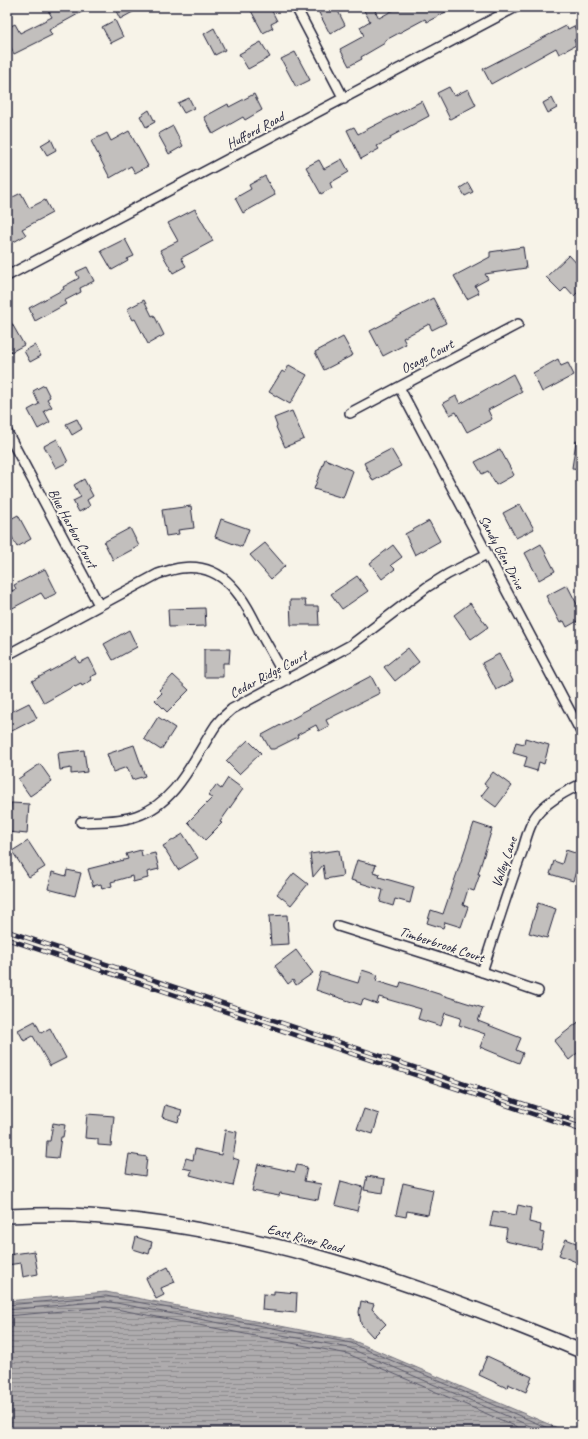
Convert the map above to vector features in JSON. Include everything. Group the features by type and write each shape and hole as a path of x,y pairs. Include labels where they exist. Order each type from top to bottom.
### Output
{"main road":[{"name":"East River Road","path":"7,1216 72,1215 168,1224 287,1249 356,1268 433,1293 501,1318 581,1351"}],"street":[{"path":"296,7 344,99"},
{"name":"Hufford Road","path":"7,276 516,7"},
{"name":"Osage Court","path":"350,413 518,324"},
{"name":"Sandy Glen Drive","path":"399,386 581,732"},
{"name":"Blue Harbor Court","path":"7,432 99,605"},
{"name":"Cedar Ridge Court","path":"81,822 127,818 136,816 153,808 173,791 183,778 209,735 222,718 232,709 351,645 427,587 448,574 487,554"},
{"path":"7,655 158,574 173,569 197,567 218,575 230,584 241,596 287,680"},
{"name":"Valley Lane","path":"482,972 513,877 537,815 552,801 581,784"},
{"name":"Timberbrook Court","path":"338,926 538,991"}],"water":[{"path":"106,1292 352,1340 567,1432 7,1432 7,1301"}],"building":[{"path":"46,7 91,7 49,30 52,35 14,54 10,46 7,47 7,28 15,24 20,33 52,17"},
{"path":"114,7 142,7 120,19"},
{"path":"249,7 270,7 277,21 271,24 273,28 263,33"},
{"path":"316,7 336,7 345,25 330,34"},
{"path":"362,7 373,7 379,18 399,7 455,7 427,22 425,19 384,41 385,43 349,66 340,49 364,36 360,27 370,21"},
{"path":"115,20 123,37 111,43 102,27"},
{"path":"566,26 568,29 574,26 579,37 574,40 576,45 559,54 556,48 491,84 483,69"},
{"path":"214,28 225,50 215,55 204,34"},
{"path":"261,42 270,57 248,69 239,54"},
{"path":"295,52 310,80 296,87 281,59"},
{"path":"449,87 454,96 468,89 476,105 450,119 437,93"},
{"path":"254,94 262,110 245,120 243,117 213,134 204,117 228,104 229,107"},
{"path":"189,98 194,108 184,113 178,103"},
{"path":"552,98 557,108 548,113 543,103"},
{"path":"422,101 429,116 390,137 391,139 377,146 379,149 361,159 347,130 354,127 358,134"},
{"path":"149,110 155,122 146,127 140,116"},
{"path":"173,126 183,146 169,154 158,134"},
{"path":"129,131 148,166 135,173 131,166 110,178 91,141 107,133 111,141"},
{"path":"51,139 56,150 47,155 41,145"},
{"path":"342,159 349,172 330,183 332,188 321,194 306,167 319,160 324,169"},
{"path":"265,176 275,195 243,213 235,198 251,189 249,185"},
{"path":"468,183 473,192 465,196 460,188"},
{"path":"21,193 29,208 45,200 52,213 22,229 26,235 12,243 7,233 7,200"},
{"path":"195,209 213,241 181,258 186,266 173,273 160,250 178,241 168,223"},
{"path":"125,239 134,256 127,259 128,261 112,270 101,251"},
{"path":"523,247 526,268 485,274 488,279 475,286 479,293 467,299 454,276 490,257 490,252"},
{"path":"569,255 580,267 576,271 581,276 581,289 574,296 566,287 561,292 546,277"},
{"path":"87,267 94,281 80,288 81,292 64,301 66,304 35,321 29,308 64,289 63,287 79,278 76,272"},
{"path":"433,298 446,323 432,330 429,324 403,338 406,344 383,356 370,331"},
{"path":"144,300 152,316 154,315 164,335 148,344 135,319 133,320 127,309"},
{"path":"7,315 24,345 11,352 7,345"},
{"path":"343,337 353,355 324,370 315,352"},
{"path":"35,345 41,356 30,362 24,351"},
{"path":"558,359 561,366 568,363 574,375 542,392 533,373"},
{"path":"289,365 307,375 290,404 269,392 282,371 285,373"},
{"path":"513,374 522,392 488,410 492,419 467,432 456,412 450,415 443,403 456,396 460,404"},
{"path":"44,385 50,397 47,399 52,407 44,411 50,422 38,429 28,410 39,404 33,391"},
{"path":"292,411 304,439 285,447 276,427 274,418"},
{"path":"77,419 82,429 72,435 66,424"},
{"path":"57,439 68,462 56,468 44,446"},
{"path":"576,441 581,442 581,469 572,468"},
{"path":"391,449 401,466 373,481 364,463"},
{"path":"500,449 514,475 496,485 488,471 482,474 475,462"},
{"path":"325,459 353,471 343,498 314,489"},
{"path":"84,479 93,496 87,500 90,506 79,512 73,501 81,497 74,485"},
{"path":"520,504 534,529 516,538 503,513"},
{"path":"191,506 194,528 178,530 179,534 166,536 162,510"},
{"path":"18,515 31,539 17,547 7,527 7,521"},
{"path":"221,519 249,529 242,547 215,537"},
{"path":"429,521 440,541 415,555 405,534"},
{"path":"130,528 139,546 113,560 104,542"},
{"path":"265,543 285,566 271,579 250,555"},
{"path":"541,544 555,571 539,580 525,553"},
{"path":"393,545 402,557 391,565 395,569 382,579 370,563"},
{"path":"45,569 57,593 45,599 41,593 7,611 7,593 16,589 14,585"},
{"path":"357,576 368,591 342,609 331,594"},
{"path":"567,585 581,612 581,619 567,627 564,621 560,623 546,596"},
{"path":"290,600 305,600 306,606 318,606 319,625 291,625"},
{"path":"470,603 488,627 471,639 454,615"},
{"path":"205,608 206,626 169,627 168,609"},
{"path":"129,630 137,647 113,660 104,644"},
{"path":"408,648 419,662 395,681 384,667"},
{"path":"204,649 230,649 229,663 223,663 223,677 204,677"},
{"path":"499,654 513,681 496,690 482,663"},
{"path":"76,657 79,663 89,658 97,674 90,677 92,680 82,686 81,684 75,687 74,686 44,703 32,681"},
{"path":"173,675 189,690 167,712 155,700 162,693 159,690"},
{"path":"371,676 380,693 326,720 329,726 319,731 316,725 297,735 298,737 274,749 270,749 262,735"},
{"path":"29,703 37,718 10,732 7,726 7,714"},
{"path":"158,717 175,728 161,750 144,739"},
{"path":"525,738 549,745 544,764 539,762 537,771 524,767 527,757 513,753 516,742 524,744"},
{"path":"248,740 261,753 239,774 226,761"},
{"path":"134,745 145,776 132,780 127,767 113,772 107,754"},
{"path":"84,750 87,772 71,774 71,768 60,770 58,753"},
{"path":"40,764 52,781 30,796 18,779"},
{"path":"493,772 512,786 496,807 481,796 488,787 484,784"},
{"path":"228,778 243,789 220,822 222,823 205,840 188,822 212,798 208,796 216,785 221,789"},
{"path":"11,803 29,804 27,834 8,832"},
{"path":"474,823 492,829 474,891 468,889 463,905 468,907 461,927 445,922 443,928 427,923 431,910 443,914"},
{"path":"183,834 198,858 178,870 163,846"},
{"path":"28,841 45,867 29,877 12,851"},
{"path":"141,850 142,856 155,853 159,869 147,872 148,878 133,882 132,876 111,882 112,886 102,889 101,884 93,886 88,869 128,859 126,854"},
{"path":"339,850 343,876 325,879 323,865 313,877 310,854"},
{"path":"566,850 581,855 573,881 550,874 554,861 562,864"},
{"path":"357,860 376,865 373,872 380,874 379,877 414,887 410,903 395,899 393,906 380,902 383,890 351,880"},
{"path":"67,870 81,873 75,896 48,889 52,872 66,876"},
{"path":"294,873 308,884 291,905 277,894"},
{"path":"538,903 556,909 547,938 529,933"},
{"path":"287,915 289,944 271,945 269,916"},
{"path":"296,950 313,973 296,985 293,980 288,984 275,966"},
{"path":"362,970 378,975 376,981 399,988 401,982 483,1008 478,1021 521,1038 516,1050 523,1053 519,1063 480,1047 485,1034 459,1025 461,1018 445,1013 441,1026 418,1019 421,1009 379,997 377,1004 363,999 361,1005 316,990 321,972 358,983"},
{"path":"581,1020 581,1050 569,1060 554,1041"},
{"path":"35,1021 41,1033 50,1028 66,1058 50,1066 33,1036 24,1041 18,1030"},
{"path":"165,1105 182,1110 178,1122 162,1117"},
{"path":"364,1109 379,1114 373,1134 357,1129"},
{"path":"87,1114 114,1116 111,1146 98,1145 98,1139 85,1138"},
{"path":"53,1123 65,1125 63,1137 61,1137 58,1158 46,1157 47,1141 50,1141"},
{"path":"225,1130 237,1132 233,1158 239,1160 233,1186 190,1175 192,1170 183,1168 186,1158 193,1160 195,1149 221,1155"},
{"path":"129,1154 147,1157 145,1176 126,1173"},
{"path":"258,1164 295,1172 297,1165 307,1167 304,1181 321,1184 318,1200 280,1193 279,1196 252,1191"},
{"path":"367,1176 385,1179 383,1193 364,1190"},
{"path":"341,1181 363,1187 357,1211 335,1205"},
{"path":"403,1183 433,1190 428,1215 407,1211 406,1217 396,1215"},
{"path":"518,1205 531,1208 529,1222 541,1225 540,1232 544,1233 541,1249 505,1241 507,1229 490,1226 493,1211 516,1215"},
{"path":"136,1237 152,1242 149,1254 133,1249"},
{"path":"566,1239 581,1245 581,1264 559,1255"},
{"path":"34,1251 38,1274 23,1277 21,1263 7,1265 7,1255"},
{"path":"168,1267 175,1282 161,1288 164,1295 156,1299 146,1278"},
{"path":"274,1291 297,1293 296,1313 262,1310 263,1294 274,1295"},
{"path":"361,1301 374,1304 372,1309 386,1324 373,1337 361,1324 359,1312"},
{"path":"487,1356 532,1377 526,1392 508,1384 507,1388 479,1375"}],"railway":[{"path":"7,931 581,1123"},
{"path":"7,939 581,1130"}]}
